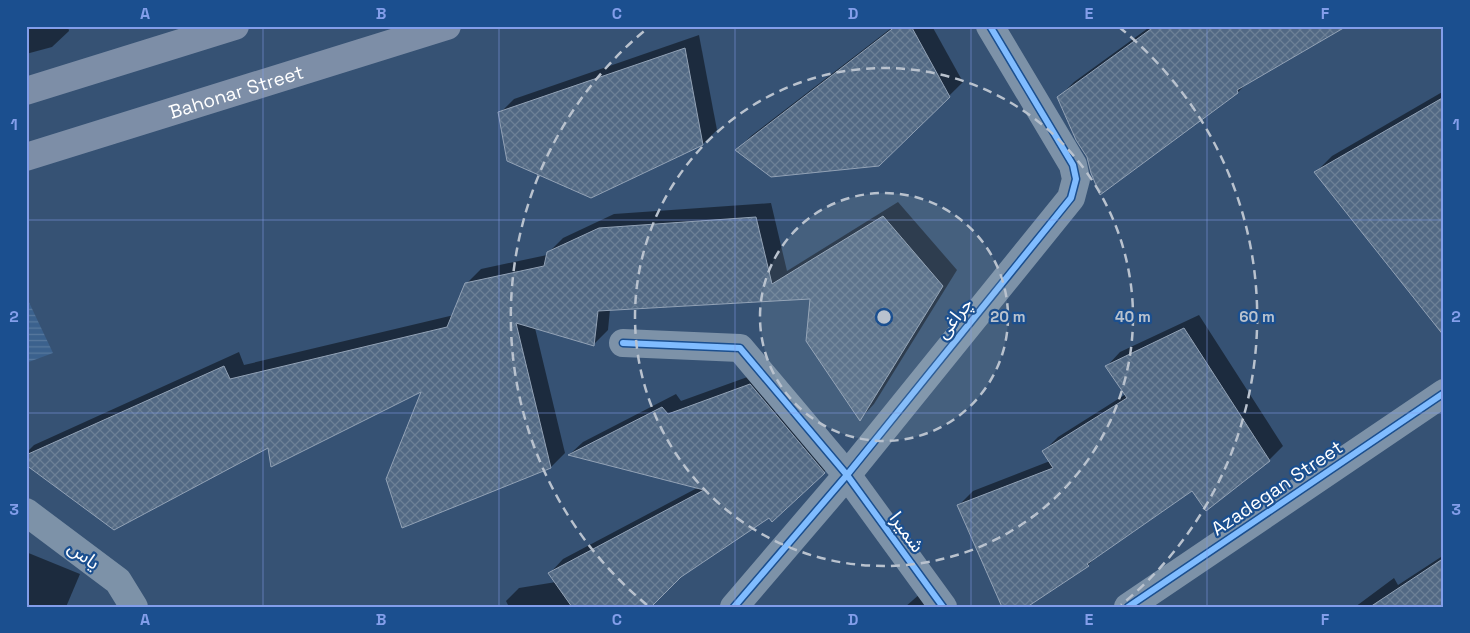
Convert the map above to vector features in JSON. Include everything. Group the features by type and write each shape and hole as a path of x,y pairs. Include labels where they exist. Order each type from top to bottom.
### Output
{"main road":[{"path":"26,91 235,26"},
{"name":"Bahonar Street","path":"26,157 447,26"}],"street":[{"name":"چراغی","path":"734,607 847,475 1071,198 1076,179 1073,165 990,26"},
{"name":"شمیرا","path":"623,343 740,348 847,475 943,607"},
{"name":"Azadegan Street","path":"1128,607 1444,393"},
{"name":"یاس","path":"26,512 118,580 134,607"}],"water":[{"path":"26,296 53,353 26,363"}],"building":[{"path":"896,26 911,26 950,97 879,166 771,177 735,150"},
{"path":"1155,26 1347,26 1237,90 1238,93 1100,195 1087,157 1076,140 1057,97"},
{"path":"685,48 703,145 591,198 507,161 498,112"},
{"path":"1444,97 1444,336 1314,172"},
{"path":"883,216 943,286 860,421 806,341 810,299 598,311 594,346 516,323 551,468 402,528 386,479 421,392 271,467 268,448 114,530 26,465 26,455 224,366 230,379 447,327 465,283 544,266 547,252 599,228 756,217 772,284"},
{"path":"1184,328 1270,461 1206,511 1192,491 1087,564 1089,566 1027,607 1002,607 957,505 1053,468 1042,451 1127,398 1105,366"},
{"path":"750,384 825,473 772,522 769,518 681,577 651,607 572,607 548,573 704,490 568,455 662,407 668,414"},
{"path":"1444,558 1444,607 1370,607"}],"cycle path":[{"path":"734,607 847,475 1071,198 1076,179 1073,165 990,26"},
{"path":"623,343 740,348 847,475 943,607"},
{"path":"1128,607 1444,393"}]}
